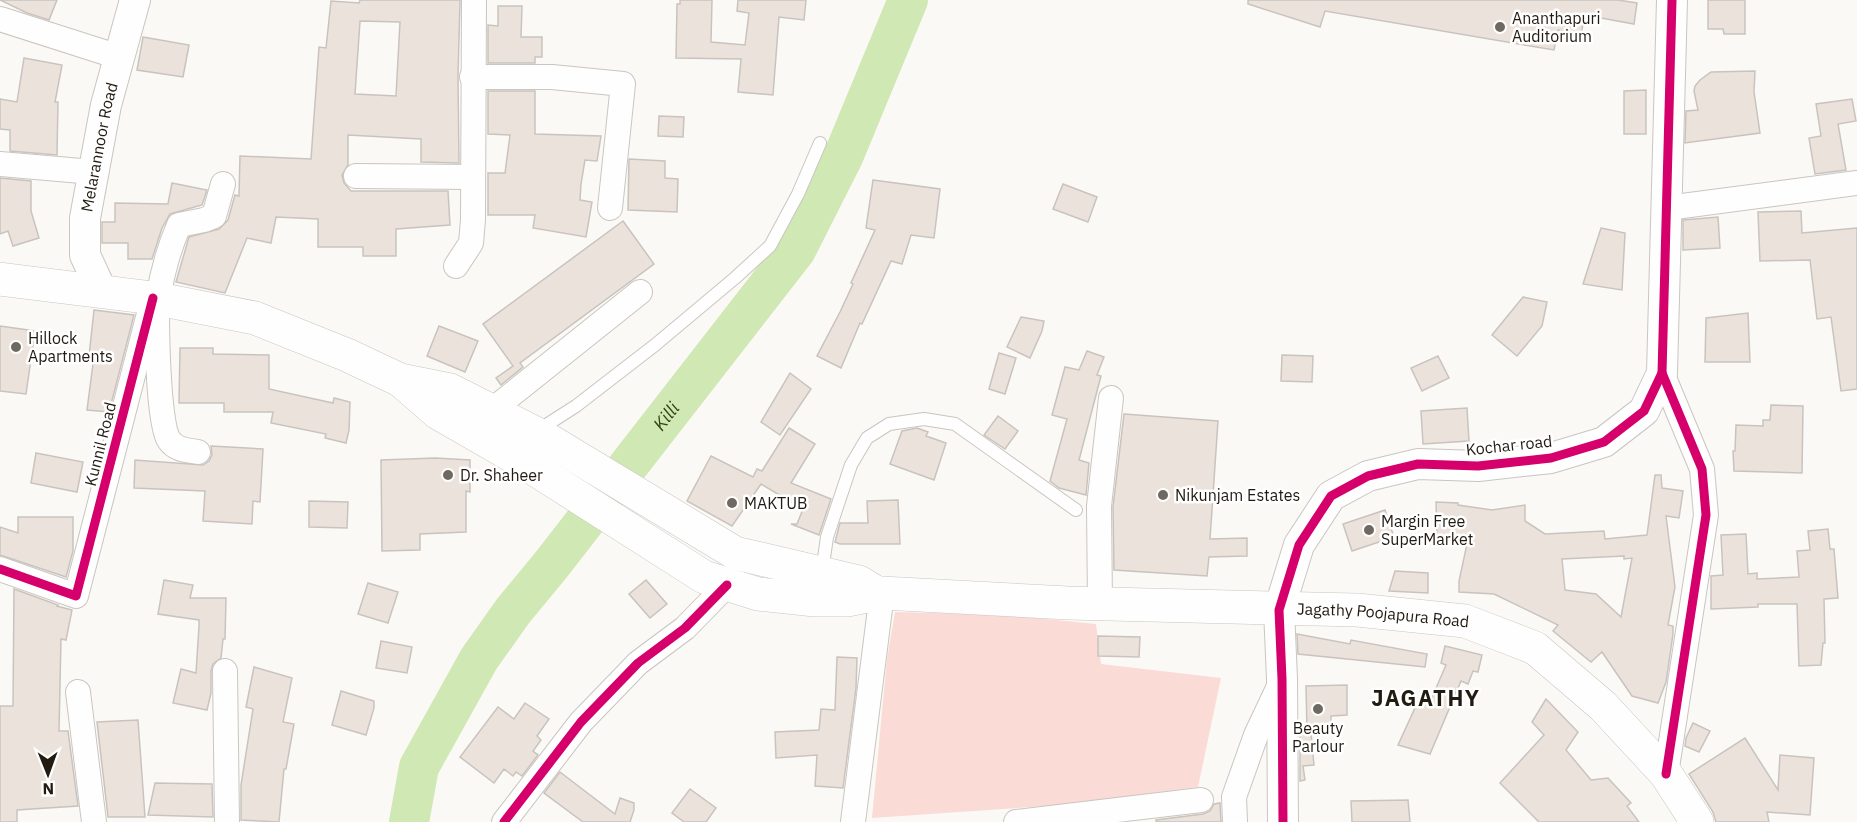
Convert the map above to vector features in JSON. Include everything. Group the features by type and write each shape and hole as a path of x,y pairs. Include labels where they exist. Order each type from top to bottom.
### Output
{"main road":[{"path":"0,279 156,299 255,318 347,355 400,380 450,390 491,411 715,581 758,594 815,600 847,600 879,593"},
{"path":"400,380 438,414 535,445 735,553 859,582 879,593"},
{"name":"Jagathy Poojapura Road","path":"879,593 1100,604 1279,610 1357,610 1465,621 1535,648 1603,706 1666,774 1697,822"}],"street":[{"name":"Melarannoor Road","path":"102,292 85,255 85,218 106,105 135,0"},
{"path":"456,266 471,243 474,0"},
{"name":"Kochar road","path":"1283,822 1279,610 1299,544 1331,496 1368,476 1418,464 1478,466 1551,458 1604,442 1644,411 1662,373 1672,0"},
{"path":"0,19 119,57"},
{"path":"472,77 552,77 623,84 610,208"},
{"path":"0,164 93,172"},
{"path":"356,176 472,177"},
{"path":"1667,208 1857,183"},
{"path":"198,452 178,448 168,439 159,397 156,299 171,243 179,225 214,216 223,184"},
{"path":"491,411 640,292"},
{"name":"Kunnil Road","path":"0,570 76,596 156,299"},
{"path":"1662,373 1702,470 1706,515 1666,774"},
{"path":"1100,604 1099,506 1111,398"},
{"path":"504,822 581,722 638,663 685,628 715,581"},
{"path":"853,822 879,593"},
{"path":"225,671 227,822"},
{"path":"1235,822 1234,797 1256,735 1282,680"},
{"path":"78,692 94,822"},
{"path":"1016,822 1201,800"}],"lane":[{"path":"535,445 576,406 655,345 735,279 770,246 798,194 820,143"},
{"path":"822,574 827,537 851,465 867,438 889,424 924,419 955,424 1076,510"}],"shaded area":[{"path":"895,612 1007,615 1096,624 1101,664 1221,678 1198,787 1061,805 872,818 887,659"}],"building":[{"path":"0,0 57,0 49,20 27,13"},
{"path":"360,0 460,0 459,163 421,162 421,139 348,135 348,165 342,175 344,183 351,191 448,191 450,225 396,229 396,256 363,256 363,247 318,247 318,219 276,217 271,243 247,238 225,293 176,282 189,237 219,229 228,220 235,195 239,196 240,156 311,159 319,47 326,48 331,1 359,3","holes":["360,21 400,22 396,96 355,94"]},
{"path":"680,0 712,0 711,42 745,45 749,13 737,11 738,0 806,0 804,20 779,17 773,95 738,92 741,59 676,58 677,4 680,4"},
{"name":"Ananthapuri Auditorium","path":"1248,0 1618,0 1637,3 1634,24 1585,15 1581,34 1558,30 1554,50 1325,11 1320,27 1248,4"},
{"path":"1708,0 1745,0 1745,34 1724,34 1723,29 1708,29"},
{"path":"498,6 522,6 521,37 542,37 542,57 535,57 535,63 488,63 488,25 498,26"},
{"path":"143,37 189,45 183,77 137,70"},
{"path":"24,58 62,65 55,102 58,102 57,155 10,151 10,130 0,129 0,99 17,102"},
{"path":"1755,71 1754,92 1760,133 1685,143 1686,111 1698,110 1694,91 1700,80 1711,72"},
{"path":"1646,90 1646,134 1624,134 1624,91"},
{"path":"488,91 535,91 535,134 601,136 597,161 585,160 581,184 580,200 592,202 586,237 533,228 535,215 488,215 488,173 505,173 510,135 488,134"},
{"path":"1852,99 1856,121 1838,124 1846,170 1815,174 1809,138 1821,136 1816,104"},
{"path":"659,116 684,117 683,137 658,136"},
{"path":"629,159 665,161 665,178 678,179 677,212 628,210"},
{"path":"0,178 31,181 31,211 39,238 13,246 8,231 0,234"},
{"path":"873,180 940,189 934,238 911,235 902,264 891,261 862,324 860,323 841,368 817,356 853,284 851,283 875,230 866,228"},
{"path":"172,183 207,190 202,205 170,214 162,228 152,259 128,259 128,243 102,243 102,222 115,222 115,203 168,204"},
{"path":"1063,184 1097,197 1088,222 1053,209"},
{"path":"1801,211 1802,233 1857,228 1857,389 1841,391 1831,317 1817,319 1810,260 1760,261 1758,212"},
{"path":"1718,217 1720,248 1683,250 1683,220"},
{"path":"623,221 654,264 520,363 523,367 501,385 496,378 513,366 483,324"},
{"path":"1601,228 1625,233 1622,290 1583,284"},
{"path":"1523,297 1547,302 1542,326 1517,356 1492,335"},
{"path":"94,310 134,315 109,412 87,410 94,356 89,356"},
{"path":"1748,313 1750,362 1705,362 1706,318"},
{"path":"1021,317 1044,321 1030,358 1007,347"},
{"name":"Hillock Apartments","path":"0,326 35,331 26,394 0,391"},
{"path":"439,326 478,341 465,372 427,356"},
{"path":"180,348 213,348 213,354 269,355 269,389 333,403 334,398 350,402 346,443 325,438 326,434 271,423 273,412 224,412 224,403 179,403"},
{"path":"1087,351 1104,357 1097,375 1101,376 1079,460 1089,463 1086,495 1059,488 1050,481 1067,419 1052,415 1065,367 1079,370"},
{"path":"999,353 1016,358 1005,394 989,389"},
{"path":"1282,355 1313,356 1312,382 1281,381"},
{"path":"1438,356 1449,378 1422,391 1411,368"},
{"path":"790,373 811,389 780,435 761,422"},
{"path":"1771,405 1803,406 1802,473 1734,471 1733,451 1735,451 1736,425 1763,426 1763,420 1770,420"},
{"path":"1467,408 1469,441 1423,444 1421,411"},
{"name":"Nikunjam Estates","path":"1124,414 1218,421 1210,539 1247,538 1247,556 1209,557 1207,576 1114,570 1113,507"},
{"path":"998,416 1018,431 1005,449 984,435"},
{"path":"789,428 815,444 791,483 831,499 819,535 791,524 797,524 803,509 761,484 732,526 687,501 711,456 753,477 757,469 762,471"},
{"path":"917,428 928,432 926,436 946,443 934,480 890,464 902,431"},
{"path":"211,446 263,449 260,502 253,501 252,524 203,521 205,491 134,488 135,460 203,465 212,455"},
{"path":"36,453 83,462 77,492 31,483"},
{"path":"435,458 470,460 470,492 466,491 466,532 420,534 420,550 382,551 381,460"},
{"path":"1655,475 1661,475 1662,488 1683,491 1679,518 1666,516 1675,587 1668,625 1673,626 1673,634 1666,682 1658,703 1632,696 1602,652 1591,662 1553,631 1558,625 1494,594 1459,592 1459,581 1467,544 1461,544 1461,538 1437,537 1436,502 1458,503 1458,505 1492,510 1525,505 1525,521 1545,534 1604,531 1605,539 1647,535","holes":["1624,556 1624,559 1632,558 1621,617 1596,594 1565,590 1562,559"]},
{"path":"898,500 900,544 840,544 835,542 840,523 868,523 867,501"},
{"path":"309,501 348,502 347,528 309,527"},
{"name":"Margin Free SuperMarket","path":"1385,510 1394,537 1352,551 1343,524"},
{"path":"18,517 73,517 73,551 66,577 0,555 0,527 18,533"},
{"path":"1828,529 1830,549 1834,549 1838,598 1824,599 1825,643 1823,643 1821,665 1799,666 1797,604 1758,604 1758,607 1711,609 1711,576 1723,575 1721,535 1746,534 1748,574 1757,573 1757,579 1799,577 1797,551 1810,550 1808,531"},
{"path":"1395,571 1428,573 1428,593 1389,591"},
{"path":"164,580 193,585 190,598 226,598 225,639 223,639 221,658 213,664 211,671 211,693 207,710 173,703 181,669 196,673 199,620 158,614"},
{"path":"646,580 667,604 650,618 629,594"},
{"path":"368,583 398,592 388,623 358,614"},
{"path":"14,589 72,610 66,640 61,639 59,731 68,731 78,806 17,810 17,822 0,822 0,706 13,706"},
{"path":"1297,634 1350,644 1351,640 1427,654 1425,667 1298,654"},
{"path":"1098,636 1140,637 1139,657 1098,656"},
{"path":"381,641 412,647 407,673 376,668"},
{"path":"1445,646 1482,655 1478,672 1473,671 1468,684 1461,681 1430,754 1398,745 1420,697 1430,702 1446,665 1441,663"},
{"path":"837,657 857,658 856,688 843,788 815,786 817,755 776,758 775,732 819,730 821,709 835,710"},
{"path":"254,667 292,678 283,722 294,724 286,769 284,769 279,822 241,820 241,785 253,709 246,707"},
{"path":"1347,685 1347,715 1331,716 1331,732 1311,733 1314,765 1303,766 1305,780 1300,781 1300,730 1307,730 1306,686"},
{"path":"341,691 374,701 366,735 332,725"},
{"path":"1546,699 1578,732 1566,750 1591,780 1608,778 1631,803 1627,806 1639,822 1539,822 1500,783 1544,735 1532,722"},
{"path":"525,703 549,719 537,736 541,740 533,751 538,755 522,776 516,772 513,776 504,769 494,783 460,757 498,707 514,719"},
{"path":"138,720 145,817 108,817 97,722"},
{"path":"1693,723 1710,731 1699,752 1685,746"},
{"path":"1745,738 1778,790 1780,755 1814,758 1810,815 1767,812 1769,822 1716,822 1713,812 1689,774"},
{"path":"560,772 615,814 620,798 634,803 630,822 583,822 544,793"},
{"path":"155,783 212,784 213,817 148,815"},
{"path":"690,789 716,808 706,822 684,822 672,813"},
{"path":"1408,800 1410,822 1352,822 1351,801"},
{"path":"1220,803 1221,822 1156,822 1156,820 1203,814 1210,811 1214,804"}],"waterway":[{"name":"Killi","path":"409,822 419,767 479,659 513,611 796,250 843,157 908,0"}],"cycle path":[{"path":"1283,822 1279,610 1299,545 1331,496 1368,476 1418,464 1478,466 1551,458 1604,442 1644,411 1662,373 1672,0"},
{"path":"0,569 76,596 153,298"},
{"path":"1662,373 1702,469 1706,515 1666,774"},
{"path":"504,822 581,722 638,663 685,628 727,585"}],"place":[{"name":"Ananthapuri Auditorium","path":"1500,27"},
{"name":"Hillock Apartments","path":"16,347"},
{"name":"Dr. Shaheer","path":"448,475"},
{"name":"Nikunjam Estates","path":"1163,495"},
{"name":"MAKTUB","path":"732,503"},
{"name":"Margin Free SuperMarket","path":"1369,530"},
{"name":"Beauty Parlour","path":"1318,709"}],"district":[{"name":"JAGATHY","path":"1426,698"}]}
